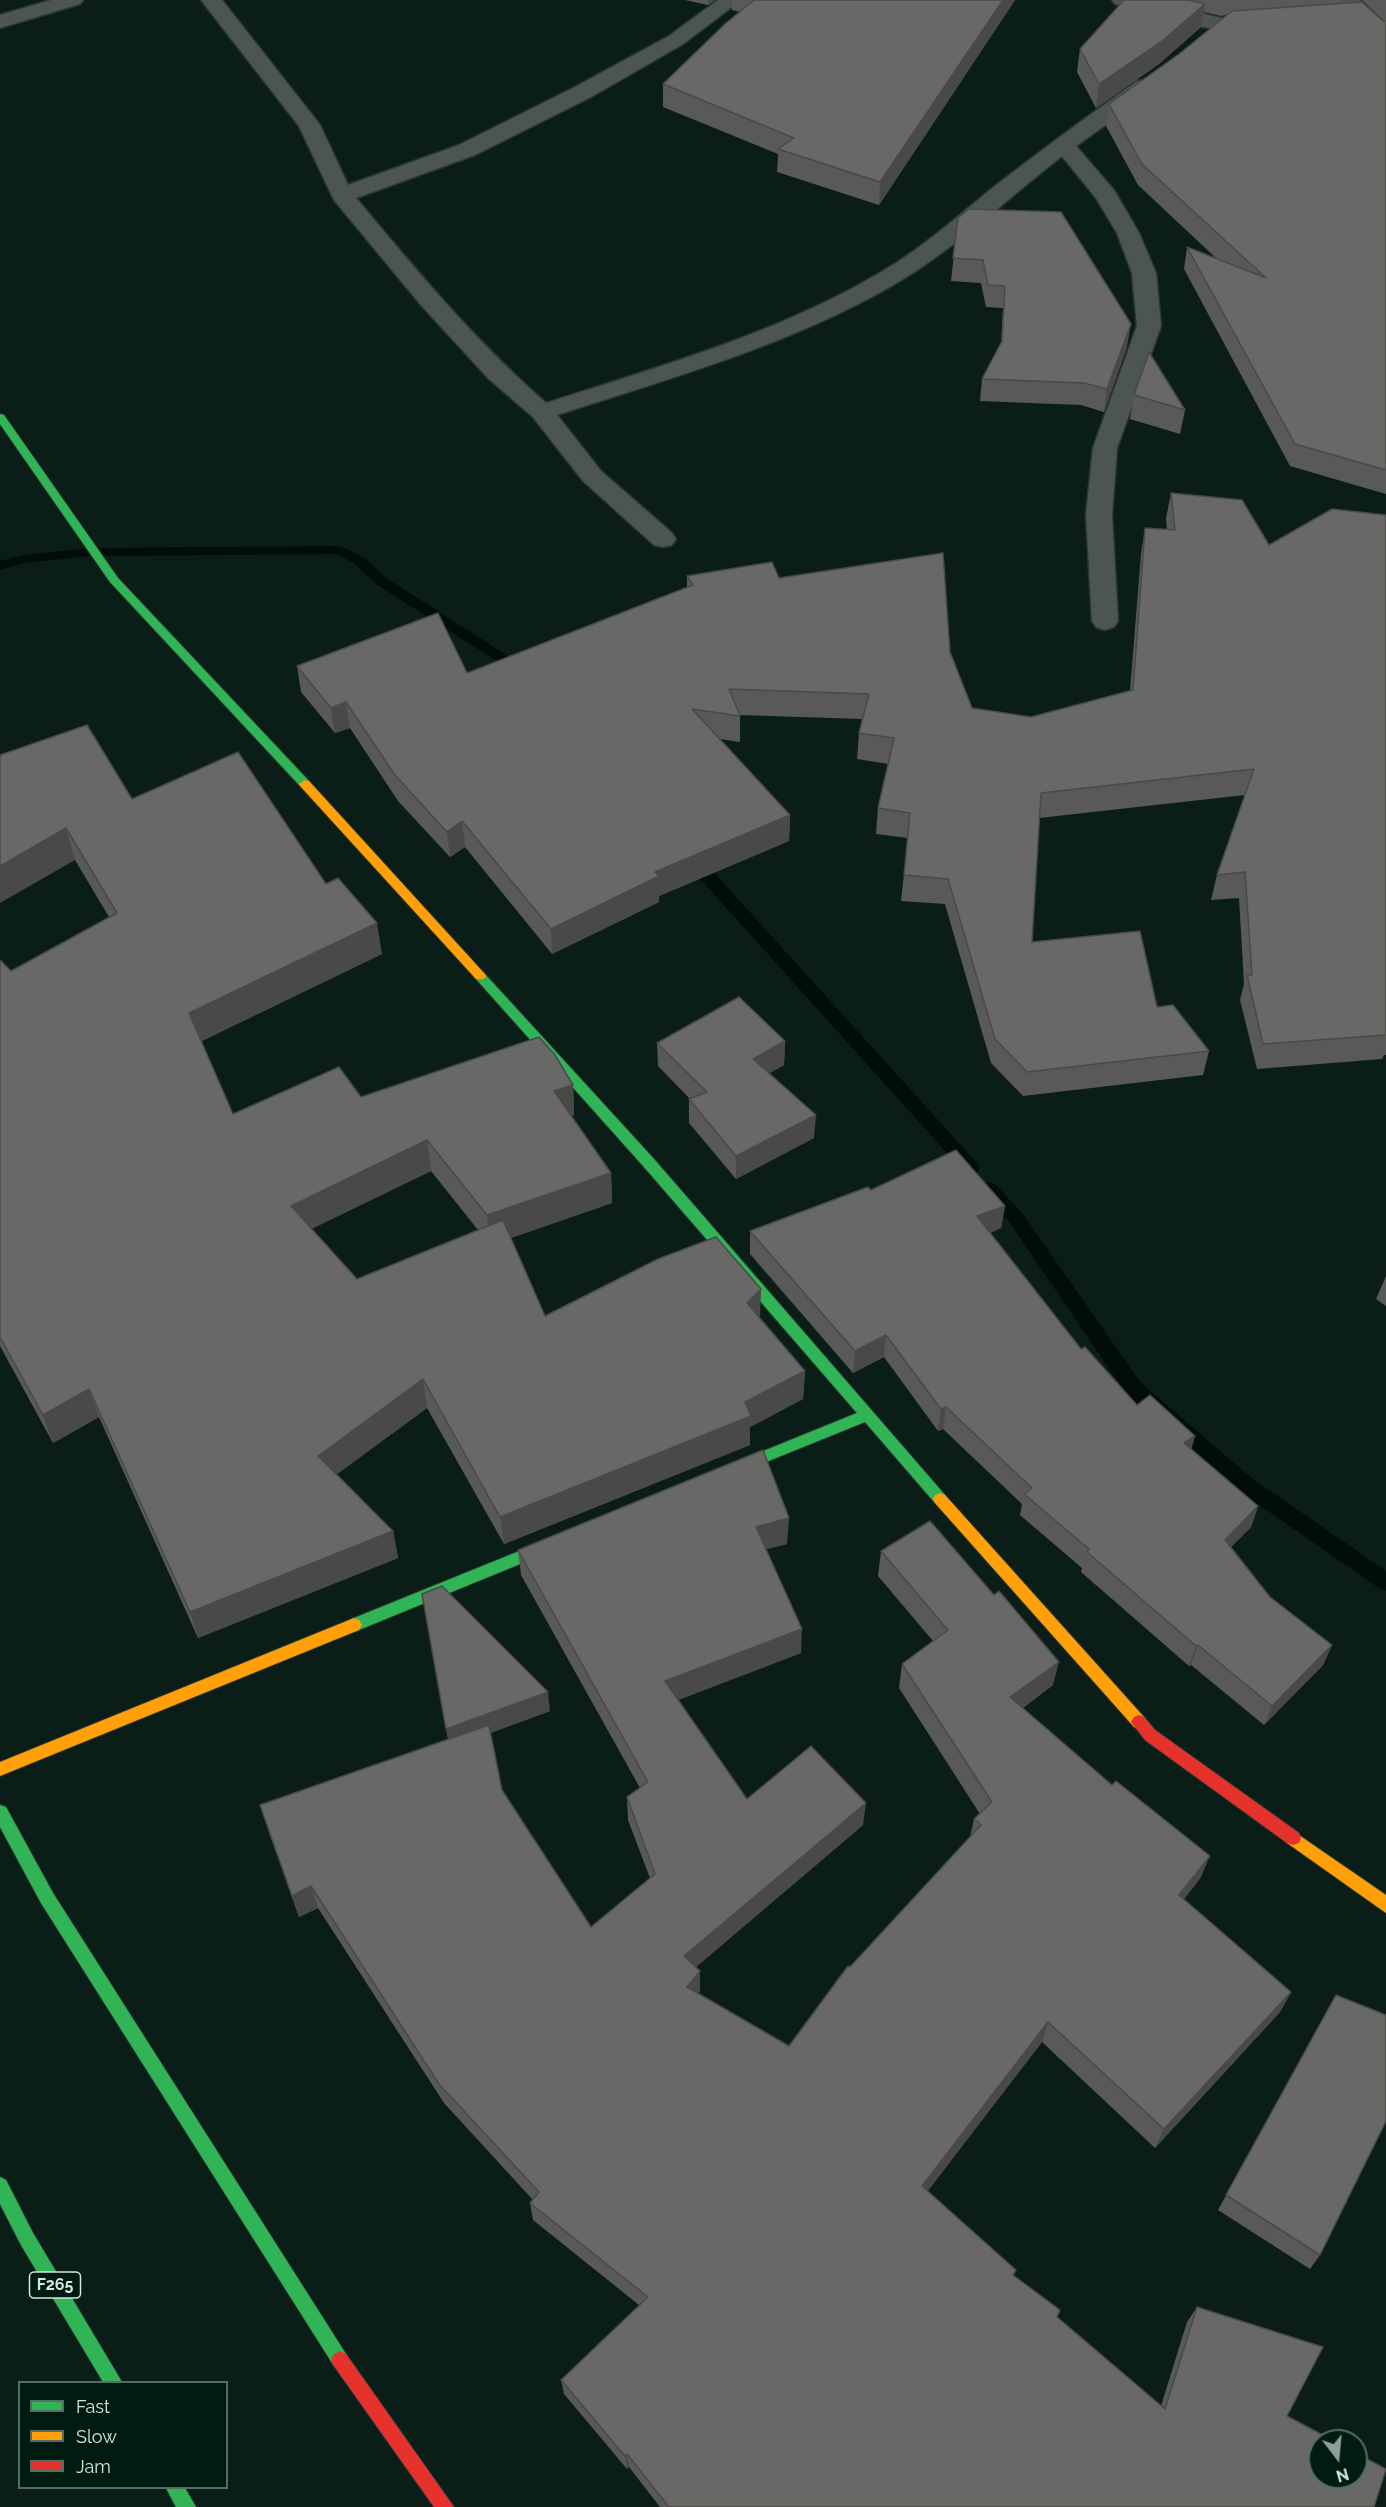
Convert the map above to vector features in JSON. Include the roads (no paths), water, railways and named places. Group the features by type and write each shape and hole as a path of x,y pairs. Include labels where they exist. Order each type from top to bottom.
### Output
{"main road":[{"path":"0,417 114,580 318,798 649,1163 866,1415 1150,1735 1386,1905"},
{"path":"711,1479 866,1415"},
{"path":"0,1769 567,1538"},
{"path":"0,1812 46,1898 334,2352 445,2507"},
{"name":"F265","path":"0,2186 27,2239 112,2381"},
{"path":"176,2489 187,2507"}],"street":[{"path":"0,22 73,0"},
{"path":"211,0 309,125 342,195 429,300 496,373 542,412 592,476 663,539"},
{"path":"342,195 467,150 583,92 676,40 731,0"},
{"path":"1122,0 1171,7 1221,24 1277,21"},
{"path":"1345,8 1364,14 1386,36"},
{"path":"1203,40 1221,24"},
{"path":"542,412 738,348 891,277 1063,144 1167,70"},
{"path":"1063,144 1106,195 1128,233 1144,273 1149,326 1105,448 1099,515 1105,621"}],"waterway":[{"path":"0,566 24,559 89,552 340,550 360,561 381,581 511,664 520,674"},
{"path":"692,859 971,1168"},
{"path":"989,1189 1016,1218 1134,1389 1246,1485 1386,1582"}]}
